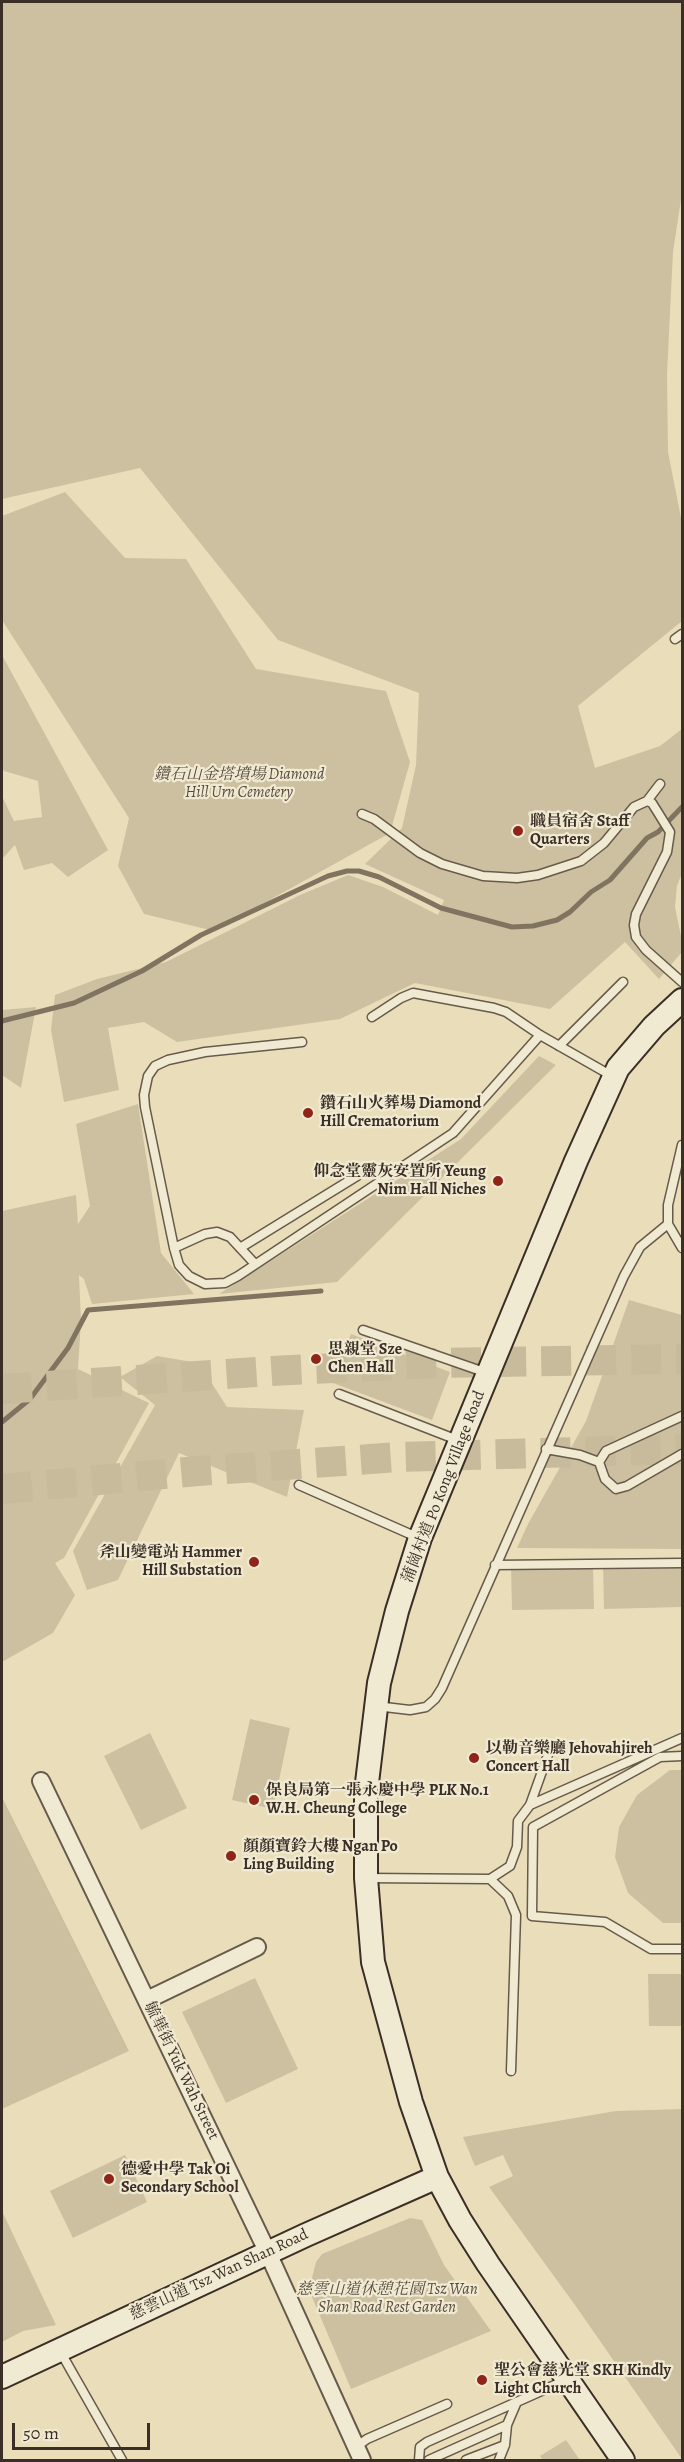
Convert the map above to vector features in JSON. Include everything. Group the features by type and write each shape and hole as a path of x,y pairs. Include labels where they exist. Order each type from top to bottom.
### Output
{"main road":[{"name":"蒲崗村道 Po Kong Village Road","path":"623,2460 488,2264 460,2220 437,2176 411,2102 379,1989 369,1935 366,1878 366,1791 376,1706 388,1643 420,1538 576,1161 618,1068 654,1026 682,1000"},
{"name":"慈雲山道 Tsz Wan Shan Road","path":"2,2377 437,2176"}],"street":[{"name":"毓華街 Yuk Wah Street","path":"41,1781 268,2253 359,2454"},
{"path":"147,2000 257,1947"}],"lane":[{"path":"362,814 374,819 420,853 442,864 483,876 517,878 538,875 581,861 604,843 634,807 647,801 660,784"},
{"path":"647,801 656,808 670,832 667,852 636,914 634,925 636,937 646,950 682,981"},
{"path":"559,1046 623,982"},
{"path":"372,1017 413,993 506,1012 540,1035 614,1077"},
{"path":"302,1042 205,1052 168,1060 155,1066 148,1076 144,1095 145,1107 174,1248 179,1265 189,1276 205,1284 225,1283 453,1133 540,1035"},
{"path":"682,1145 668,1205 668,1224 682,1248"},
{"path":"240,1248 357,1176"},
{"path":"376,1706 410,1710 426,1707 435,1699 624,1276 640,1247 668,1224"},
{"path":"174,1248 205,1234 217,1232 230,1237 255,1264"},
{"path":"363,1330 488,1374"},
{"path":"339,1394 460,1441"},
{"path":"599,1462 606,1451 682,1416"},
{"path":"546,1449 599,1462"},
{"path":"599,1462 605,1479 616,1489 627,1486 682,1454"},
{"path":"298,1485 420,1538"},
{"path":"495,1565 682,1563"},
{"path":"530,1805 682,1738"},
{"path":"366,1878 490,1879 510,1866 517,1847 519,1821 530,1805 549,1752"},
{"path":"682,1756 660,1757 533,1827 532,1916 604,1922 651,1949 682,1949"},
{"path":"490,1879 508,1896 516,1915 511,2071"},
{"path":"59,2349 122,2460"},
{"path":"419,2460 420,2447 427,2442 567,2380"},
{"path":"359,2454 367,2439 447,2404"},
{"path":"499,2460 505,2445 507,2425 516,2404"},
{"path":"429,2460 507,2425"},
{"path":"466,2460 505,2445"}],"green space":[{"path":"2,2 682,2 682,193 673,252 667,374 668,452 682,523 682,621 578,706 595,768 660,746 682,729 682,873 677,886 675,907 682,952 659,979 625,942 550,1009 415,983 340,1019 177,1042 144,1022 108,1028 119,1090 64,1102 51,1030 55,995 97,979 166,962 300,895 348,875 383,887 438,915 444,900 365,864 402,828 416,765 419,693 278,640 140,468 2,499"},
{"name":"鑽石山金塔墳場 Diamond Hill Urn Cemetery","path":"65,492 125,558 186,559 256,669 386,691 410,762 390,833 214,931 144,914 118,866 129,818 2,620 2,516"},
{"path":"2,655 108,850 68,877 52,863 24,870 15,845 2,859 2,796 14,821 42,817 38,781 4,771 2,766"},
{"path":"36,1007 21,1088 2,1075 2,1010"},
{"path":"539,1056 556,1065 337,1282 219,1294 461,1139"},
{"path":"138,1104 161,1253 194,1294 92,1304 84,1279 79,1275 81,1321 78,1369 149,1403 64,1558 55,1563 75,1595 53,1633 2,1662 2,1211 76,1195 78,1224 90,1206 76,1124"},
{"path":"629,1300 682,1315 682,1549 517,1548 586,1421"},
{"path":"351,1334 450,1372 432,1420 333,1383"},
{"path":"157,1356 199,1363 227,1407 304,1410 287,1497 179,1453 118,1580 87,1590 73,1551 155,1405 120,1377"},
{"path":"682,1564 682,1607 604,1609 603,1565"},
{"path":"593,1565 594,1609 512,1610 511,1566"},
{"path":"250,1719 290,1728 273,1809 232,1800"},
{"path":"150,1733 187,1808 141,1830 104,1756"},
{"path":"670,1770 682,1770 682,1923 663,1923 628,1893 615,1857 619,1827 637,1795"},
{"path":"2,1797 129,2051 2,2109"},
{"path":"648,1974 682,1974 682,2026 649,2026"},
{"path":"255,1978 298,2069 226,2103 182,2012"},
{"path":"682,2109 682,2459 575,2305 489,2187 513,2176 503,2155 475,2166 463,2137 616,2111"},
{"path":"125,2155 147,2202 73,2238 50,2191"},
{"path":"2,2211 56,2325 23,2331 2,2342"},
{"name":"慈雲山道休憩花園 Tsz Wan Shan Road Rest Garden","path":"410,2218 422,2220 444,2265 491,2331 351,2389 309,2290 316,2262 322,2254"},
{"path":"566,2440 580,2460 543,2460 540,2456"}],"waterway":[{"path":"2,1021 74,1003 142,971 201,935 328,876 347,871 359,871 379,877 441,908 512,927 533,926 557,920 570,912 591,892 610,880 647,838 658,832 682,807"},
{"path":"2,1422 30,1399 68,1348 88,1310 321,1291"}],"tunnel":[{"path":"2,1389 272,1371 438,1363 682,1359"},
{"path":"2,1489 198,1471 399,1457 682,1449"}],"place":[{"name":"職員宿舍 Staff Quarters","path":"518,831"},
{"name":"鑽石山火葬場 Diamond Hill Crematorium","path":"308,1113"},
{"name":"仰念堂靈灰安置所 Yeung Nim Hall Niches","path":"498,1181"},
{"name":"思親堂 Sze Chen Hall","path":"316,1359"},
{"name":"斧山變電站 Hammer Hill Substation","path":"254,1562"},
{"name":"以勒音樂廳 Jehovahjireh Concert Hall","path":"474,1758"},
{"name":"保良局第一張永慶中學 PLK No.1 W.H. Cheung College","path":"254,1800"},
{"name":"顏顏寶鈴大樓 Ngan Po Ling Building","path":"231,1856"},
{"name":"德愛中學 Tak Oi Secondary School","path":"109,2179"},
{"name":"聖公會慈光堂 SKH Kindly Light Church","path":"482,2380"}]}
